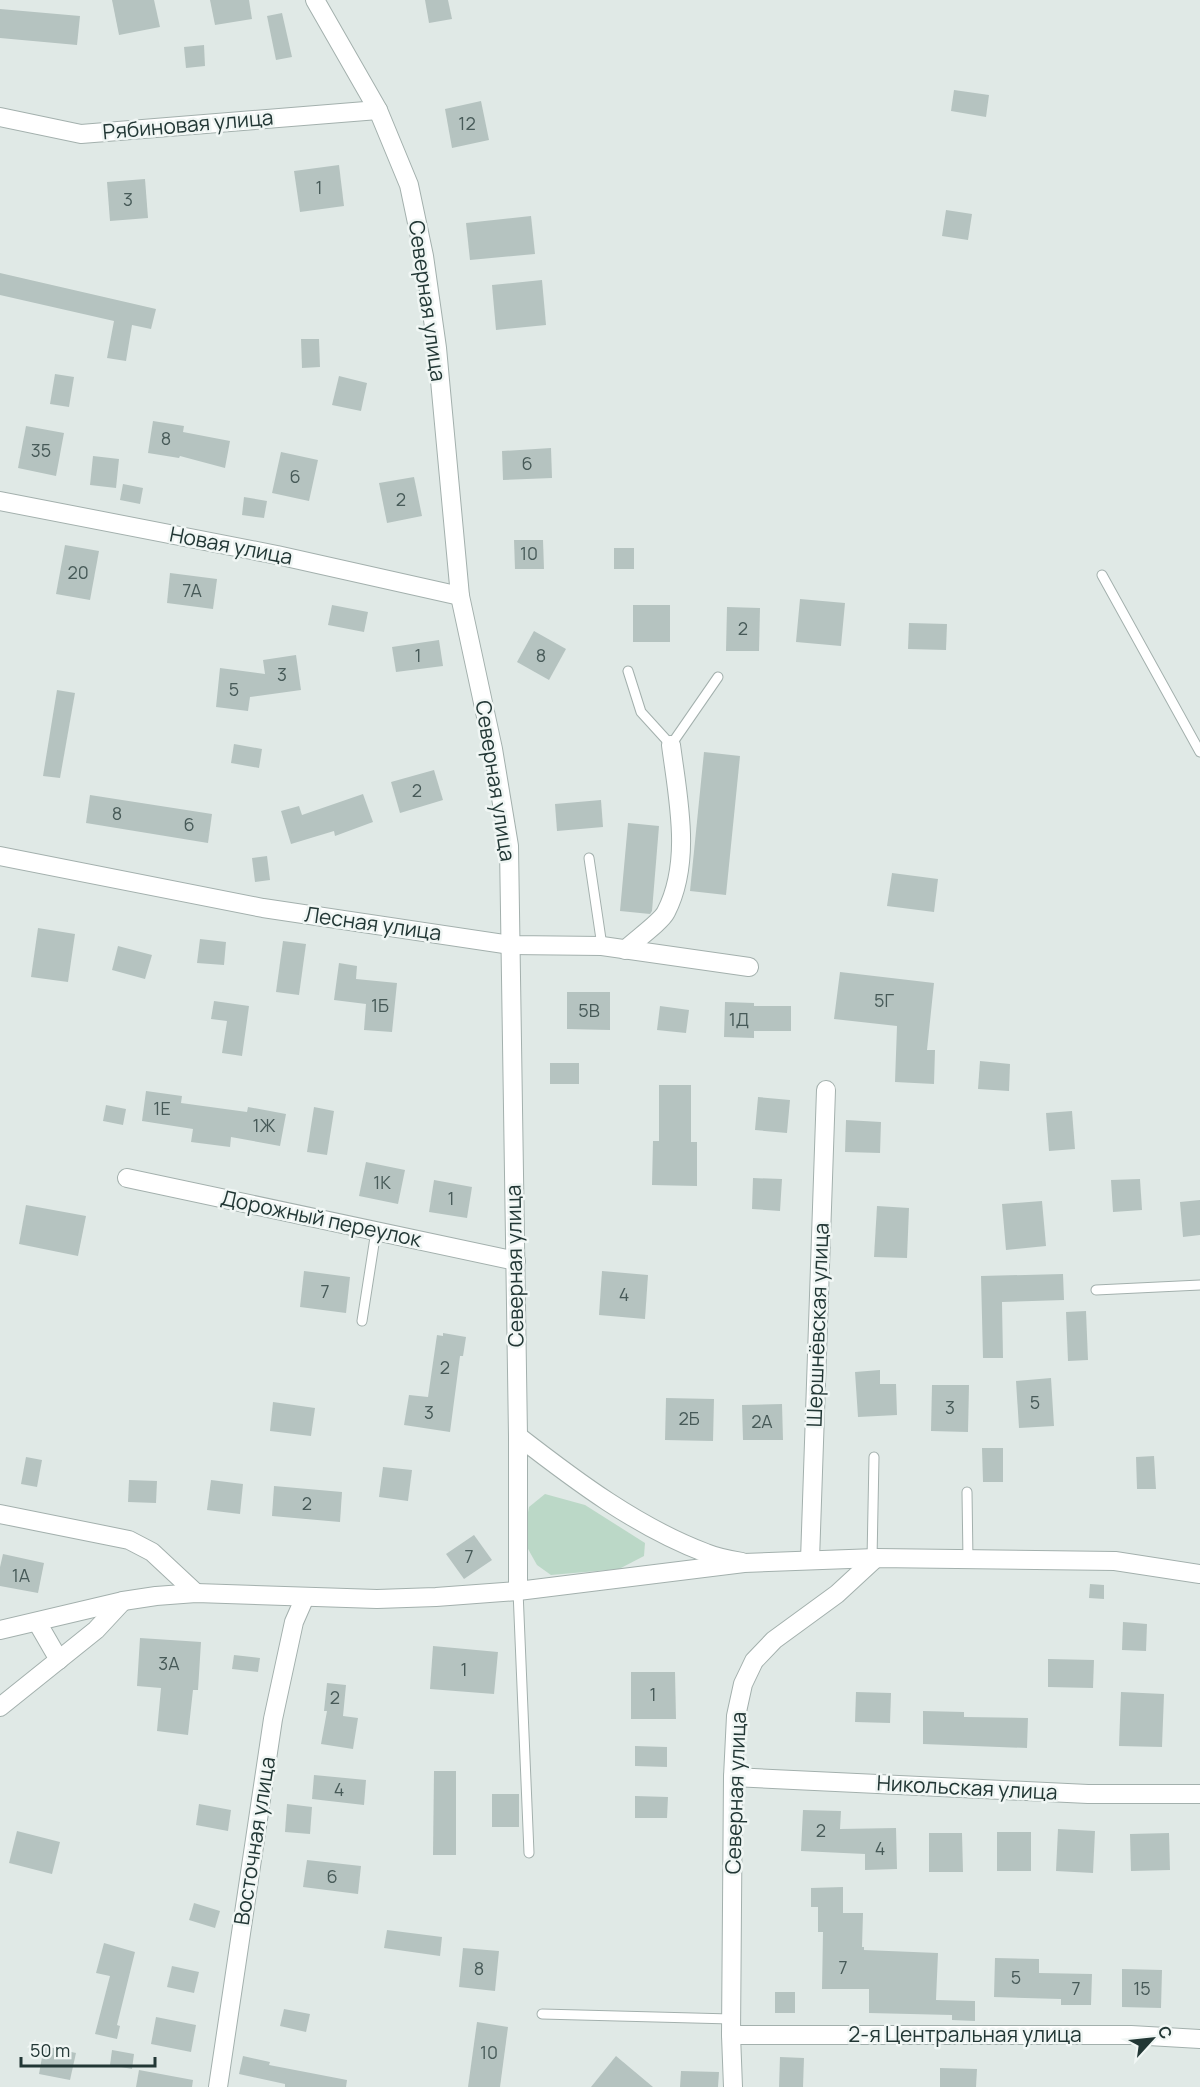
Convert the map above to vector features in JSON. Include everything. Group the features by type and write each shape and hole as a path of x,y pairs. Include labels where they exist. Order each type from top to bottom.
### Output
{"street":[{"name":"Северная улица","path":"315,0 378,110 409,185 437,348 460,596 493,749 509,846 516,1261 518,1591"},
{"name":"Рябиновая улица","path":"0,117 81,134 378,110"},
{"name":"Новая улица","path":"0,501 277,555 460,596"},
{"path":"625,950 665,914 678,878 682,828 671,744"},
{"name":"Лесная улица","path":"0,856 263,908 511,945 602,946 749,967"},
{"name":"Шершнёвская улица","path":"810,1560 826,1090"},
{"name":"Дорожный переулок","path":"127,1178 516,1261"},
{"path":"518,1437 585,1487 667,1536 708,1554 744,1563"},
{"path":"0,1514 129,1540 152,1552 196,1593"},
{"name":"Северная улица","path":"734,2087 731,2027 733,1777 736,1716 743,1684 754,1661 774,1640 837,1594 874,1558"},
{"path":"0,1630 123,1601 156,1596 196,1593 424,1598 518,1591 744,1563 874,1558 1115,1562 1200,1574"},
{"name":"Восточная улица","path":"218,2087 273,1719 294,1622 305,1597"},
{"path":"0,1707 96,1630 123,1601"},
{"path":"37,1623 59,1660"},
{"name":"Никольская улица","path":"733,1777 1088,1794 1200,1794"},
{"name":"2-я Центральная улица","path":"731,2027 1131,2035 1200,2039"}],"lane":[{"path":"1102,575 1200,752"},
{"path":"628,671 641,712 671,744 718,677"},
{"path":"589,858 602,946"},
{"path":"362,1321 376,1231"},
{"path":"1096,1290 1200,1285"},
{"path":"874,1457 874,1558"},
{"path":"967,1492 968,1560"},
{"path":"518,1591 529,1853"},
{"path":"542,2014 731,2027"}],"green space":[{"path":"545,1494 585,1505 645,1543 644,1556 619,1569 551,1575 537,1565 523,1540 529,1507"}],"building":[{"path":"112,0 154,0 160,27 119,35"},
{"path":"210,0 249,0 252,19 215,25"},
{"path":"425,0 448,0 452,19 429,23"},
{"path":"0,9 80,16 77,45 0,38"},
{"path":"282,13 292,57 276,60 267,16"},
{"path":"204,45 205,66 186,68 184,47"},
{"path":"954,90 989,95 986,117 951,111"},
{"path":"481,101 489,140 452,148 445,109"},
{"path":"339,165 344,206 300,212 294,171"},
{"path":"145,179 148,218 110,221 107,182"},
{"path":"946,210 972,214 968,240 942,236"},
{"path":"531,216 535,254 470,260 466,223"},
{"path":"0,273 156,309 151,329 132,325 126,361 107,358 114,321 0,295"},
{"path":"542,280 546,325 496,330 492,285"},
{"path":"301,339 319,339 320,367 302,368"},
{"path":"55,374 74,377 69,407 50,404"},
{"path":"339,376 367,383 361,411 332,405"},
{"path":"153,421 184,426 183,432 230,441 225,468 180,456 179,458 148,453"},
{"path":"26,426 64,433 56,476 18,468"},
{"path":"551,448 552,478 503,480 502,451"},
{"path":"281,452 318,460 309,501 272,493"},
{"path":"93,456 119,459 116,488 90,485"},
{"path":"414,477 422,516 387,523 379,483"},
{"path":"123,484 143,488 140,504 120,500"},
{"path":"244,497 267,501 264,518 242,515"},
{"path":"514,540 543,540 544,569 515,569"},
{"path":"65,545 99,551 90,600 56,594"},
{"path":"614,548 634,548 634,569 614,569"},
{"path":"170,573 217,579 213,609 167,603"},
{"path":"800,599 845,603 841,646 796,642"},
{"path":"332,605 368,612 364,632 328,625"},
{"path":"633,605 670,605 670,642 633,642"},
{"path":"727,607 760,608 759,651 726,651"},
{"path":"909,623 947,624 946,650 908,649"},
{"path":"534,631 566,649 549,680 517,662"},
{"path":"439,640 443,666 396,672 392,647"},
{"path":"296,655 301,690 250,697 248,711 216,707 220,668 265,674 263,660"},
{"path":"57,690 75,693 60,778 43,776"},
{"path":"234,744 262,749 259,768 231,763"},
{"path":"704,752 740,756 726,895 690,891"},
{"path":"434,770 443,800 400,813 391,782"},
{"path":"363,794 373,822 335,836 334,831 291,844 281,811 299,806 302,815"},
{"path":"90,795 212,814 208,843 86,823"},
{"path":"601,800 603,827 557,831 555,804"},
{"path":"628,823 659,826 650,914 620,911"},
{"path":"267,856 270,880 255,882 252,858"},
{"path":"892,873 938,879 934,912 887,906"},
{"path":"38,928 75,934 68,982 31,977"},
{"path":"200,939 226,942 224,965 197,963"},
{"path":"283,941 306,944 299,995 276,992"},
{"path":"118,946 152,955 145,979 112,970"},
{"path":"339,963 357,966 356,979 397,983 392,1032 364,1030 366,1004 334,1000"},
{"path":"840,972 934,983 927,1050 935,1050 934,1084 895,1082 897,1026 834,1019"},
{"path":"567,992 610,992 610,1030 567,1029"},
{"path":"214,1001 249,1006 242,1056 222,1053 227,1021 211,1019"},
{"path":"725,1002 754,1003 754,1006 791,1006 791,1031 754,1031 754,1038 724,1037"},
{"path":"660,1006 689,1010 686,1033 657,1030"},
{"path":"980,1061 1010,1064 1009,1091 978,1089"},
{"path":"550,1063 579,1063 579,1084 550,1084"},
{"path":"659,1085 691,1085 691,1142 697,1142 697,1186 652,1185 653,1141 659,1141"},
{"path":"146,1091 182,1096 181,1103 247,1112 248,1107 286,1114 280,1146 231,1137 230,1147 191,1142 193,1129 142,1121"},
{"path":"758,1097 790,1100 787,1133 755,1130"},
{"path":"106,1105 126,1109 123,1125 103,1121"},
{"path":"314,1107 334,1111 327,1155 307,1152"},
{"path":"1072,1111 1075,1149 1049,1151 1046,1113"},
{"path":"846,1120 881,1122 880,1153 845,1152"},
{"path":"366,1162 405,1170 398,1204 359,1196"},
{"path":"753,1178 782,1179 780,1211 752,1209"},
{"path":"1140,1179 1142,1210 1113,1212 1111,1180"},
{"path":"434,1180 472,1187 467,1218 429,1212"},
{"path":"1200,1200 1200,1235 1183,1237 1180,1202"},
{"path":"1042,1201 1046,1246 1006,1250 1002,1204"},
{"path":"26,1205 86,1216 78,1256 19,1244"},
{"path":"877,1206 909,1208 907,1258 874,1257"},
{"path":"304,1271 350,1277 346,1313 300,1307"},
{"path":"602,1271 648,1275 645,1319 599,1315"},
{"path":"1063,1274 1064,1300 1002,1302 1003,1358 983,1358 981,1276"},
{"path":"1086,1311 1088,1360 1068,1361 1066,1312"},
{"path":"443,1333 466,1337 463,1356 460,1356 450,1432 404,1425 409,1395 428,1397 437,1335 443,1336"},
{"path":"880,1370 880,1384 896,1384 897,1415 858,1417 855,1372"},
{"path":"1051,1378 1054,1426 1019,1428 1016,1381"},
{"path":"932,1385 969,1385 968,1432 931,1431"},
{"path":"666,1398 714,1399 713,1441 665,1440"},
{"path":"273,1402 315,1408 311,1436 270,1431"},
{"path":"782,1404 783,1440 743,1440 742,1405"},
{"path":"982,1448 1003,1448 1003,1482 983,1482"},
{"path":"1154,1456 1156,1489 1137,1489 1136,1457"},
{"path":"26,1457 42,1460 37,1487 21,1484"},
{"path":"383,1467 412,1470 408,1501 379,1497"},
{"path":"129,1480 157,1481 156,1503 128,1502"},
{"path":"211,1480 243,1484 240,1514 207,1510"},
{"path":"274,1486 342,1492 340,1522 272,1516"},
{"path":"474,1535 492,1560 464,1579 446,1554"},
{"path":"3,1554 44,1563 38,1593 0,1586"},
{"path":"1090,1584 1104,1585 1104,1599 1089,1598"},
{"path":"1123,1622 1147,1624 1146,1651 1122,1650"},
{"path":"140,1638 201,1642 198,1690 193,1690 188,1735 157,1731 161,1688 137,1686"},
{"path":"433,1646 498,1652 494,1694 430,1689"},
{"path":"234,1655 260,1658 258,1672 232,1669"},
{"path":"1048,1659 1094,1660 1093,1688 1048,1687"},
{"path":"631,1672 675,1672 676,1719 631,1719"},
{"path":"327,1683 346,1685 343,1716 358,1718 353,1749 321,1744 327,1711 324,1711"},
{"path":"856,1692 891,1693 890,1723 855,1722"},
{"path":"1121,1692 1164,1694 1162,1747 1119,1746"},
{"path":"923,1711 964,1712 964,1717 1028,1718 1027,1748 923,1744"},
{"path":"635,1746 667,1747 667,1767 635,1766"},
{"path":"434,1771 456,1771 456,1855 433,1855"},
{"path":"314,1775 366,1780 364,1805 312,1799"},
{"path":"492,1794 519,1794 519,1827 492,1827"},
{"path":"635,1796 668,1797 667,1818 635,1818"},
{"path":"199,1804 231,1810 228,1831 196,1825"},
{"path":"287,1804 312,1807 310,1834 285,1832"},
{"path":"803,1810 841,1811 840,1829 896,1828 897,1869 865,1870 865,1854 801,1851"},
{"path":"1058,1829 1095,1831 1093,1873 1056,1871"},
{"path":"17,1831 60,1842 52,1874 9,1863"},
{"path":"997,1832 1031,1832 1031,1871 997,1871"},
{"path":"929,1833 962,1833 963,1872 929,1872"},
{"path":"1169,1833 1170,1870 1131,1871 1130,1834"},
{"path":"307,1860 361,1866 358,1894 303,1887"},
{"path":"843,1887 843,1913 863,1913 862,1947 864,1950 938,1953 936,2000 975,2001 975,2021 952,2020 952,2015 869,2013 869,1989 822,1989 823,1932 818,1932 818,1907 811,1907 811,1888"},
{"path":"194,1903 220,1911 215,1928 189,1920"},
{"path":"387,1930 442,1937 440,1956 384,1948"},
{"path":"104,1943 135,1952 117,2025 120,2026 117,2039 95,2034 110,1976 96,1973"},
{"path":"463,1948 499,1951 495,1991 459,1987"},
{"path":"995,1958 1039,1959 1039,1973 1092,1974 1091,2005 1061,2005 1061,1999 994,1997"},
{"path":"172,1966 199,1972 194,1993 167,1987"},
{"path":"1122,1969 1162,1970 1161,2008 1122,2007"},
{"path":"775,1992 795,1992 795,2013 775,2013"},
{"path":"284,2009 310,2014 306,2032 280,2026"},
{"path":"156,2017 196,2025 191,2052 151,2044"},
{"path":"477,2022 508,2027 500,2087 468,2087"},
{"path":"44,2046 76,2053 70,2080 39,2074"},
{"path":"112,2050 134,2054 132,2069 110,2065"},
{"path":"243,2056 270,2062 269,2065 347,2080 346,2087 285,2087 285,2084 239,2074"},
{"path":"616,2056 653,2087 591,2087"},
{"path":"780,2057 804,2058 803,2087 779,2087"},
{"path":"940,2068 977,2069 976,2087 940,2087"},
{"path":"139,2070 193,2080 192,2087 136,2087"},
{"path":"681,2071 719,2072 718,2087 680,2087"}]}
